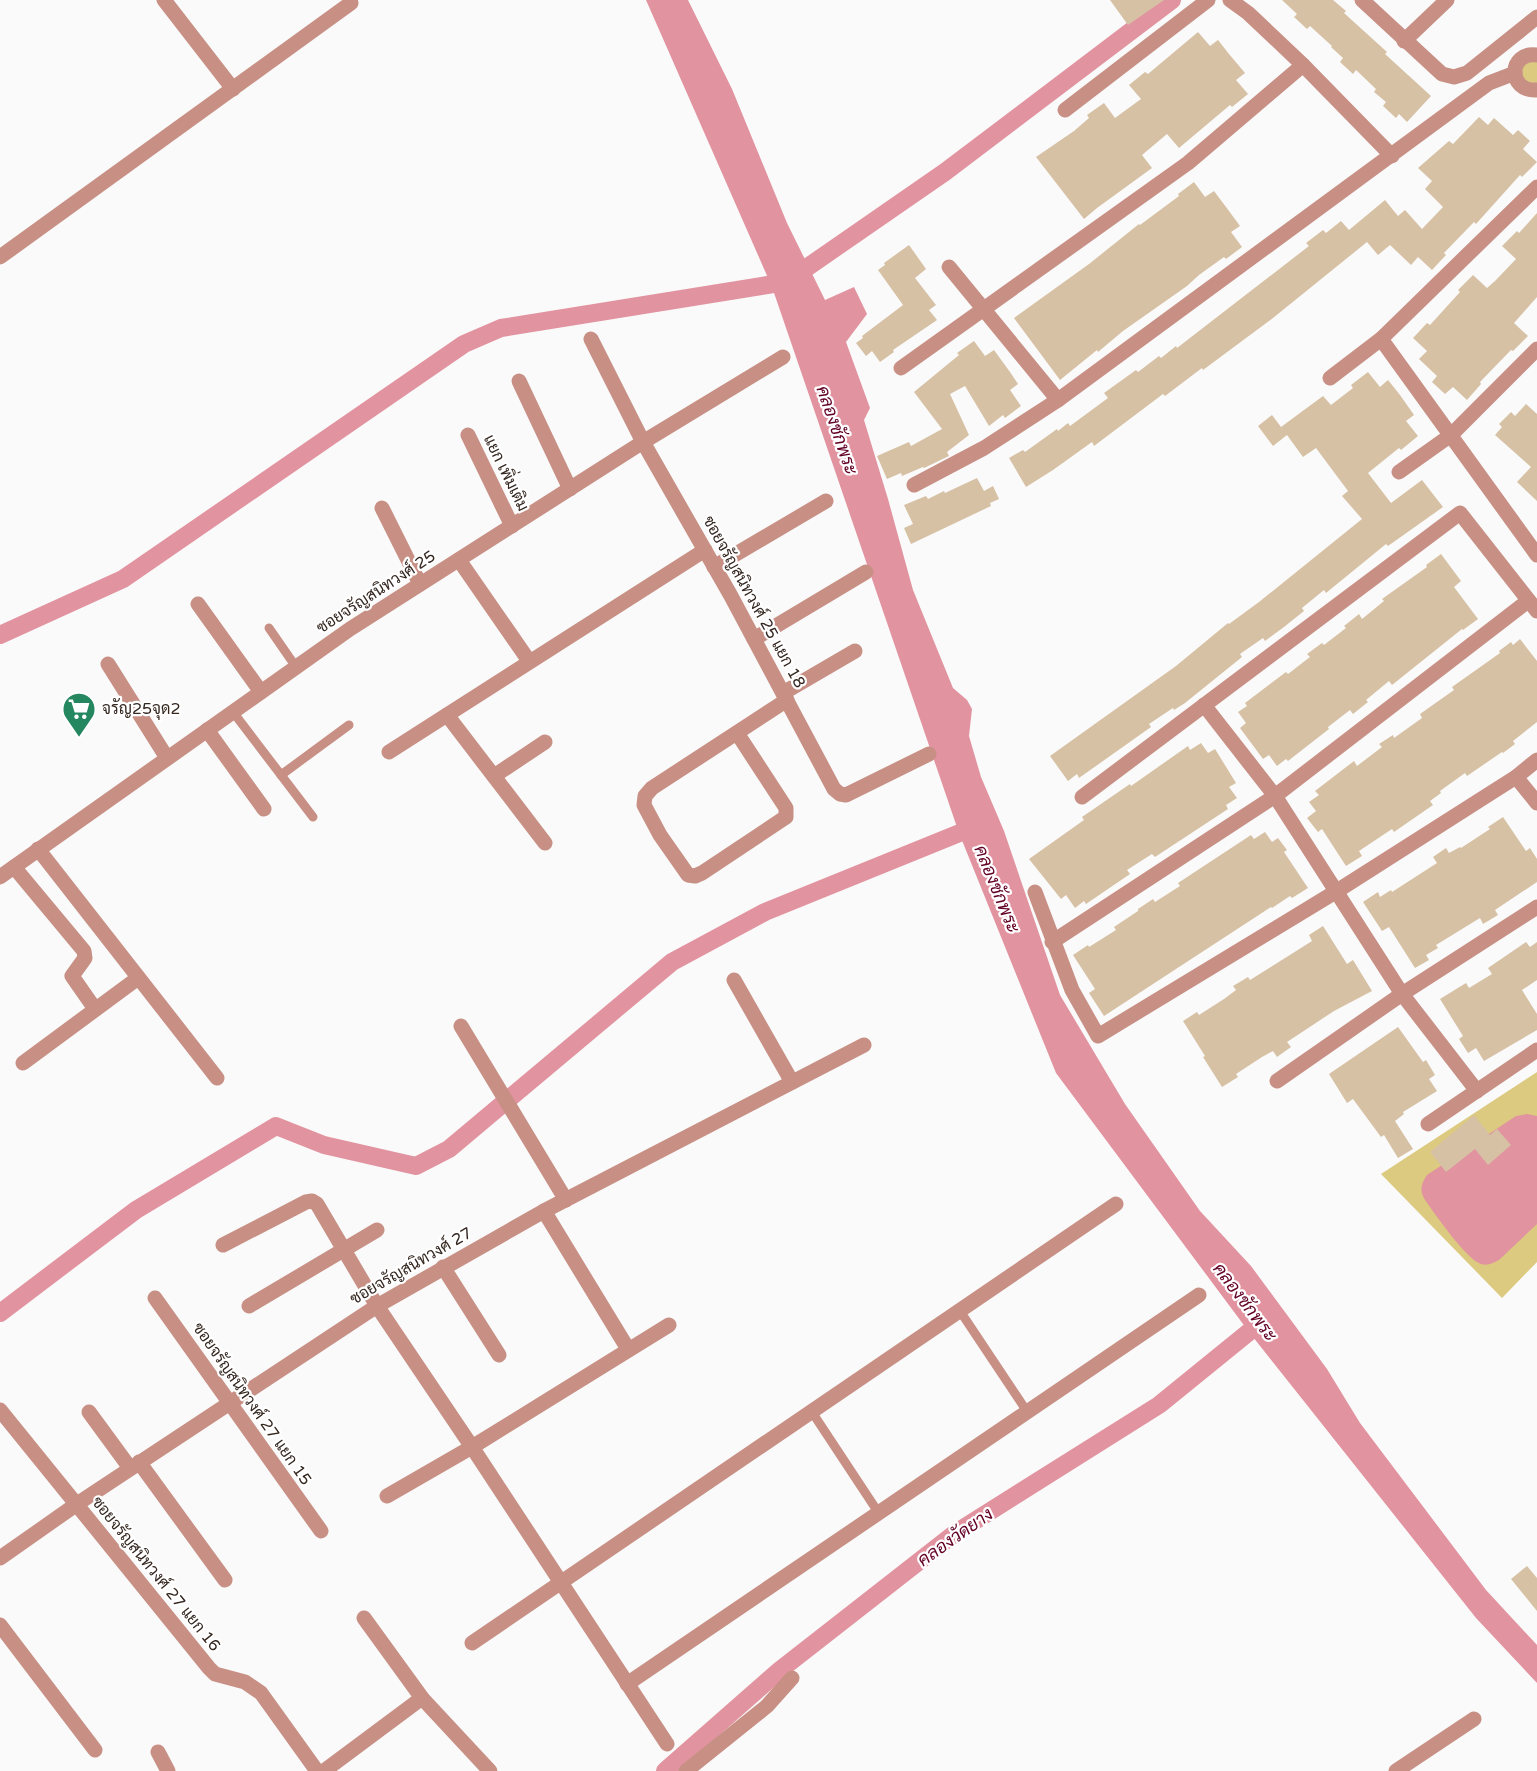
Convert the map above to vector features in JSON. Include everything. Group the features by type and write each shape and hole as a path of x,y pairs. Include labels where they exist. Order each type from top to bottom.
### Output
{"street":[{"path":"164,0 233,89"},
{"path":"1065,110 1208,0"},
{"path":"1230,0 1248,13 1303,65 1392,156"},
{"path":"1362,0 1442,74 1454,77 1467,73 1537,18"},
{"path":"1404,41 1447,0"},
{"path":"0,257 351,3"},
{"path":"1536,91 1523,88 1515,73 1522,57 1537,55"},
{"path":"901,368 1188,163 1303,65"},
{"path":"914,485 984,448 1058,400 1489,83 1515,73"},
{"path":"1330,378 1381,339 1537,187"},
{"path":"949,267 1058,400"},
{"name":"ซอยจรัญสนิทวงศ์ 25 แยก 18","path":"591,339 643,442 754,639 834,789 846,795 929,754"},
{"path":"1381,339 1537,555"},
{"path":"1399,472 1451,435 1537,349"},
{"name":"ซอยจรัญสนิทวงศ์ 25","path":"4,873 350,629 643,442 783,357"},
{"path":"519,381 570,489"},
{"name":"แยก เพิ่มเติม","path":"468,435 512,526"},
{"path":"714,567 826,501"},
{"path":"382,508 420,584"},
{"path":"1052,942 1275,796 1533,606 1461,513 1082,797"},
{"path":"389,752 705,550"},
{"path":"459,560 529,661"},
{"path":"754,639 866,572"},
{"path":"198,604 261,692"},
{"path":"737,733 786,808 786,817 702,873 695,876 688,875 660,835 644,805 645,796 785,697 855,651"},
{"path":"108,664 167,758"},
{"path":"1204,705 1275,796 1402,994 1477,1091"},
{"path":"447,715 545,843"},
{"path":"207,730 264,809"},
{"path":"494,776 545,741"},
{"path":"1035,892 1072,990 1098,1036 1337,891 1516,777 1537,760"},
{"path":"1516,777 1537,803"},
{"path":"38,849 218,1078"},
{"path":"4,873 84,951 85,958 72,976 95,1010"},
{"path":"1277,1081 1402,994 1537,907"},
{"path":"734,980 792,1082"},
{"path":"23,1063 134,981"},
{"path":"461,1026 566,1200"},
{"name":"ซอยจรัญสนิทวงศ์ 27","path":"0,1558 135,1465 377,1306 543,1211 864,1046"},
{"path":"1428,1124 1537,1050"},
{"path":"223,1245 312,1201 317,1204 377,1306 667,1744"},
{"path":"472,1643 1116,1204"},
{"path":"543,1211 628,1349"},
{"path":"249,1306 376,1230"},
{"path":"443,1267 499,1355"},
{"path":"627,1684 1199,1295"},
{"name":"ซอยจรัญสนิทวงศ์ 27 แยก 15","path":"154,1298 321,1532"},
{"path":"387,1496 472,1447 669,1325"},
{"name":"ซอยจรัญสนิทวงศ์ 27 แยก 16","path":"0,1410 209,1668 215,1674 245,1682 261,1693 317,1771"},
{"path":"89,1412 135,1465 225,1580"},
{"path":"364,1618 422,1698 490,1771"},
{"path":"0,1625 95,1750"},
{"path":"686,1771 767,1706 792,1678"},
{"path":"324,1771 422,1698"},
{"path":"1396,1771 1474,1719"},
{"path":"158,1752 168,1771"}],"lane":[{"path":"269,628 296,667"},
{"path":"232,712 313,817"},
{"path":"281,775 350,725"},
{"path":"960,1311 1028,1413"},
{"path":"812,1412 878,1512"}],"shaded area":[{"path":"1537,59 1537,86 1530,86 1519,73 1522,64"},
{"path":"1537,1072 1537,1262 1502,1298 1381,1174"}],"water":[{"name":"คลองชักพระ","path":"646,0 688,0 732,89 787,223 825,300 854,287 867,314 846,342 870,408 864,420 913,590 953,688 967,700 972,709 969,736 981,777 1004,831 1060,995 1125,1104 1200,1211 1251,1266 1327,1369 1360,1423 1486,1590 1537,1645 1537,1683 1476,1618 1249,1332 1056,1073 959,833 772,287"},
{"path":"1527,1114 1537,1116 1537,1224 1499,1260 1481,1264 1467,1254 1436,1215 1423,1196 1422,1184 1427,1175 1516,1116"}],"building":[{"path":"1110,0 1164,0 1128,25"},
{"path":"1282,0 1333,0 1387,52 1385,54 1431,96 1407,122 1399,114 1396,118 1383,106 1386,102 1374,92 1376,89 1356,70 1353,74 1340,62 1343,58 1332,46 1310,26 1307,29 1294,17 1297,14"},
{"path":"1198,32 1210,46 1218,40 1245,73 1236,80 1248,94 1232,107 1230,105 1179,148 1167,134 1142,155 1152,168 1084,219 1036,157 1074,131 1089,118 1087,115 1104,103 1115,118 1141,99 1129,85 1145,72 1148,74"},
{"path":"1479,117 1488,125 1494,118 1513,135 1518,130 1530,141 1523,149 1537,162 1522,177 1520,175 1476,224 1474,222 1444,253 1446,255 1432,270 1418,257 1411,265 1390,245 1378,255 1367,242 1273,318 1203,370 1202,368 1165,396 1163,394 1094,446 1092,442 1026,487 1009,458 1023,450 1025,452 1068,423 1070,426 1108,398 1104,393 1136,370 1138,372 1159,356 1161,358 1176,346 1177,348 1309,246 1306,243 1323,230 1326,233 1341,221 1349,230 1385,200 1398,216 1405,210 1422,229 1443,207 1425,189 1432,181 1418,168 1449,141 1453,144"},
{"path":"1194,182 1205,197 1214,191 1229,211 1240,226 1231,232 1242,247 1199,275 1060,380 1014,318 1179,196 1178,194"},
{"path":"1537,213 1537,297 1514,323 1528,336 1480,382 1481,384 1467,400 1453,387 1445,394 1432,382 1437,376 1419,359 1427,351 1413,338 1427,323 1430,325 1473,275 1487,288 1495,281 1516,259 1502,246 1517,231 1519,233"},
{"path":"909,245 926,269 915,278 936,305 929,310 937,320 893,350 894,352 880,362 872,351 866,356 856,343 903,305 878,270"},
{"path":"974,341 985,356 994,350 1010,372 1018,384 1010,390 1021,406 1005,418 1003,415 989,426 965,386 950,394 969,435 947,452 949,456 924,468 887,479 877,456 909,442 911,446 942,429 914,392 959,355 957,353"},
{"path":"1368,372 1380,387 1388,380 1400,395 1414,415 1406,421 1418,436 1368,473 1391,503 1422,480 1443,507 1388,546 1386,544 1326,593 1324,590 1302,608 1304,611 1265,641 1263,638 1240,654 1242,657 1185,703 1149,724 1151,727 1079,778 1077,774 1068,781 1050,756 1176,666 1362,519 1342,496 1348,491 1316,448 1303,457 1287,435 1273,446 1258,426 1272,415 1281,427 1323,396 1331,405 1353,388 1351,385"},
{"path":"1526,404 1537,414 1537,501 1517,482 1531,467 1495,435 1502,427 1499,424 1511,412 1515,416"},
{"path":"977,478 984,491 993,486 999,499 990,503 991,506 911,544 904,528 913,524 904,505 926,496 928,499 944,491 945,493"},
{"path":"1441,554 1461,581 1454,587 1478,619 1462,629 1392,685 1389,681 1353,714 1350,710 1288,761 1286,759 1277,766 1269,755 1263,759 1240,728 1246,723 1238,712 1247,706 1245,703 1310,657 1307,654 1322,643 1324,645 1346,628 1344,626 1359,614 1362,619 1384,601 1382,599 1427,567 1426,565"},
{"path":"1520,639 1537,661 1537,722 1513,741 1515,744 1467,776 1465,773 1440,791 1441,793 1430,801 1433,805 1394,832 1392,829 1359,851 1362,856 1346,866 1322,829 1318,832 1307,818 1316,811 1309,802 1319,795 1315,791 1354,761 1357,766 1382,747 1379,744 1393,735 1394,738 1422,718 1420,714 1454,690 1452,687 1500,653 1499,651 1511,642 1513,645"},
{"path":"1201,743 1208,753 1215,749 1236,783 1229,787 1237,798 1226,805 1228,809 1155,857 1152,854 1127,870 1130,874 1086,904 1084,901 1075,908 1066,895 1061,899 1029,859 1084,820 1082,817 1130,784 1131,786 1188,746 1190,750"},
{"path":"1503,817 1526,851 1530,848 1537,859 1537,882 1495,910 1498,915 1483,924 1480,918 1436,945 1438,948 1426,955 1429,960 1415,968 1389,927 1382,931 1363,902 1378,892 1380,897 1391,890 1392,892 1437,863 1433,857 1446,848 1449,853 1461,848 1490,829 1488,827"},
{"path":"1265,832 1272,842 1278,838 1287,850 1284,852 1308,888 1271,907 1104,1016 1089,993 1095,989 1073,955 1116,930 1114,927 1138,909 1153,899 1155,902 1180,886 1178,883 1251,835 1254,839"},
{"path":"1323,926 1347,964 1353,960 1372,991 1334,1011 1287,1042 1291,1047 1277,1057 1273,1051 1262,1057 1236,1074 1238,1077 1222,1087 1183,1021 1197,1012 1199,1015 1224,999 1236,990 1233,986 1248,977 1250,980 1312,941 1309,935"},
{"path":"1526,942 1530,947 1537,942 1537,980 1522,990 1537,1014 1537,1030 1484,1061 1476,1048 1468,1053 1459,1039 1463,1036 1440,999 1466,983 1469,988 1492,974 1488,968"},
{"path":"1398,1027 1423,1062 1426,1060 1435,1075 1429,1079 1437,1091 1403,1112 1404,1114 1395,1121 1413,1149 1398,1158 1384,1135 1381,1137 1353,1099 1347,1103 1329,1074"},
{"path":"1474,1115 1490,1135 1497,1129 1511,1145 1488,1165 1475,1149 1446,1172 1430,1152"},
{"path":"1527,1566 1537,1578 1537,1611 1511,1579"}],"waterway":[{"path":"0,635 123,579 464,344 501,328 786,282 945,172 1172,0"},
{"path":"0,1313 136,1210 276,1126 324,1145 416,1166 449,1149 672,962 765,912 972,828"},
{"name":"คลองวัดยาง","path":"665,1771 780,1670 954,1534 1159,1405 1260,1323"}],"place":[{"name":"จรัญ25จุด2","path":"79,738"}]}
